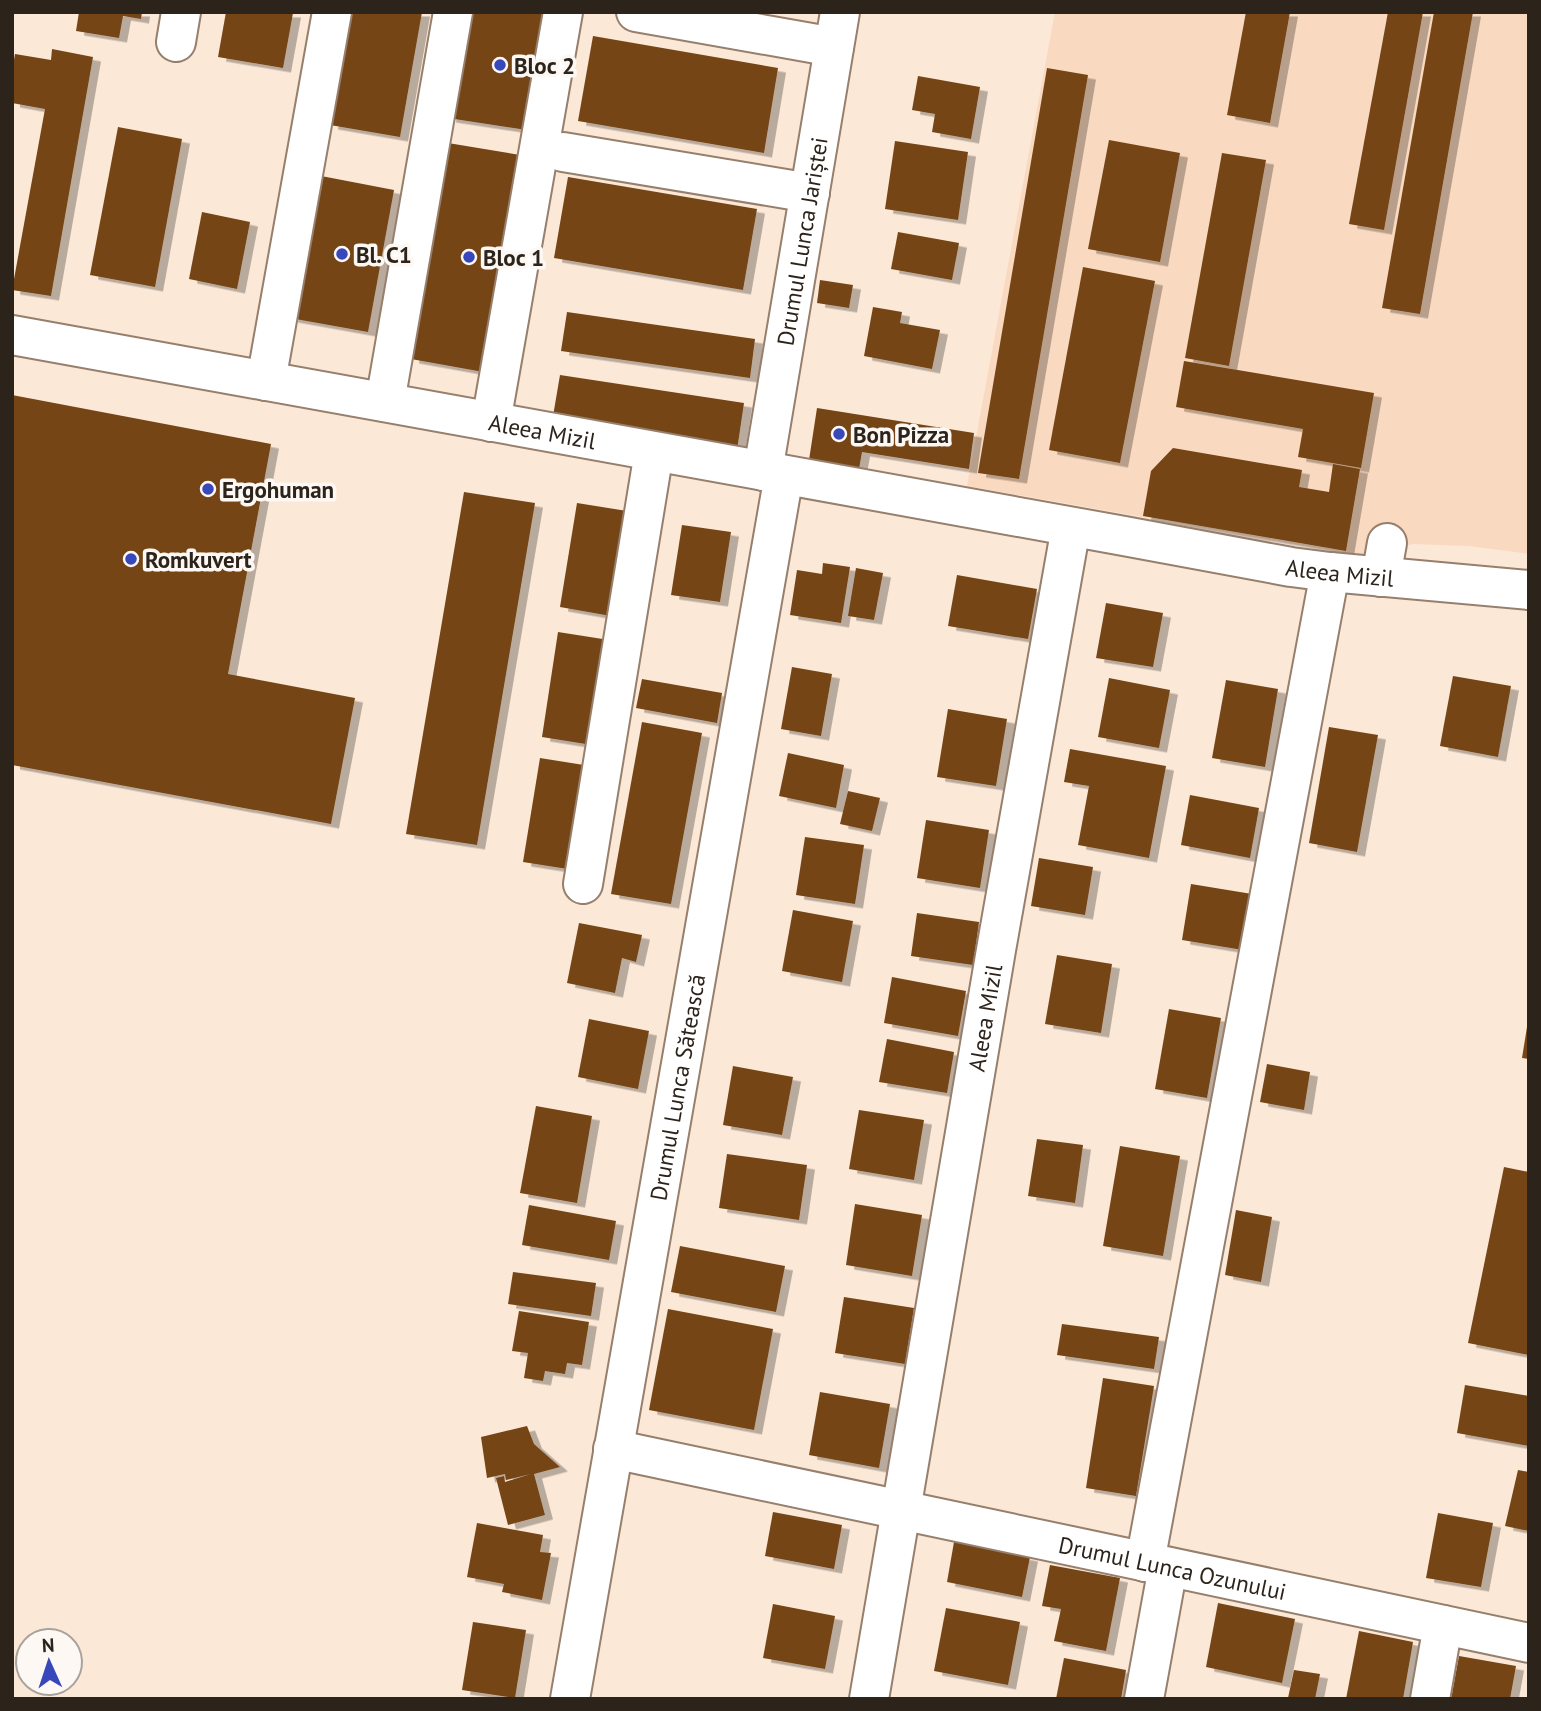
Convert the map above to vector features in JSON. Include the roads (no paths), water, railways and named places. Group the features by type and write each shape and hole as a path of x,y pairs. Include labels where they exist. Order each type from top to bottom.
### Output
{"street":[{"path":"266,381 332,12"},
{"path":"375,401 434,12"},
{"path":"375,401 453,12"},
{"path":"491,422 563,12"},
{"path":"542,274 588,12"},
{"path":"636,12 837,30"},
{"name":"Drumul Lunca Jariștei","path":"773,473 810,193 837,30"},
{"path":"563,152 810,193"},
{"name":"Aleea Mizil","path":"12,335 1291,567 1330,572 1384,560 1529,590"},
{"path":"583,884 653,452"},
{"name":"Drumul Lunca Sătească","path":"570,1699 773,473"},
{"name":"Aleea Mizil","path":"901,1510 1071,527"},
{"path":"1144,1699 1156,1564 1330,572"},
{"name":"Drumul Lunca Ozunului","path":"613,1449 1529,1643"},
{"path":"869,1699 901,1510"},
{"path":"1430,1699 1443,1625"}],"place":[{"name":"Bloc 2","path":"500,65"},
{"name":"Bl. C1","path":"342,254"},
{"name":"Bloc 1","path":"469,257"},
{"name":"Bon Pizza","path":"839,434"},
{"name":"Ergohuman","path":"208,489"},
{"name":"Romkuvert","path":"131,559"}]}
